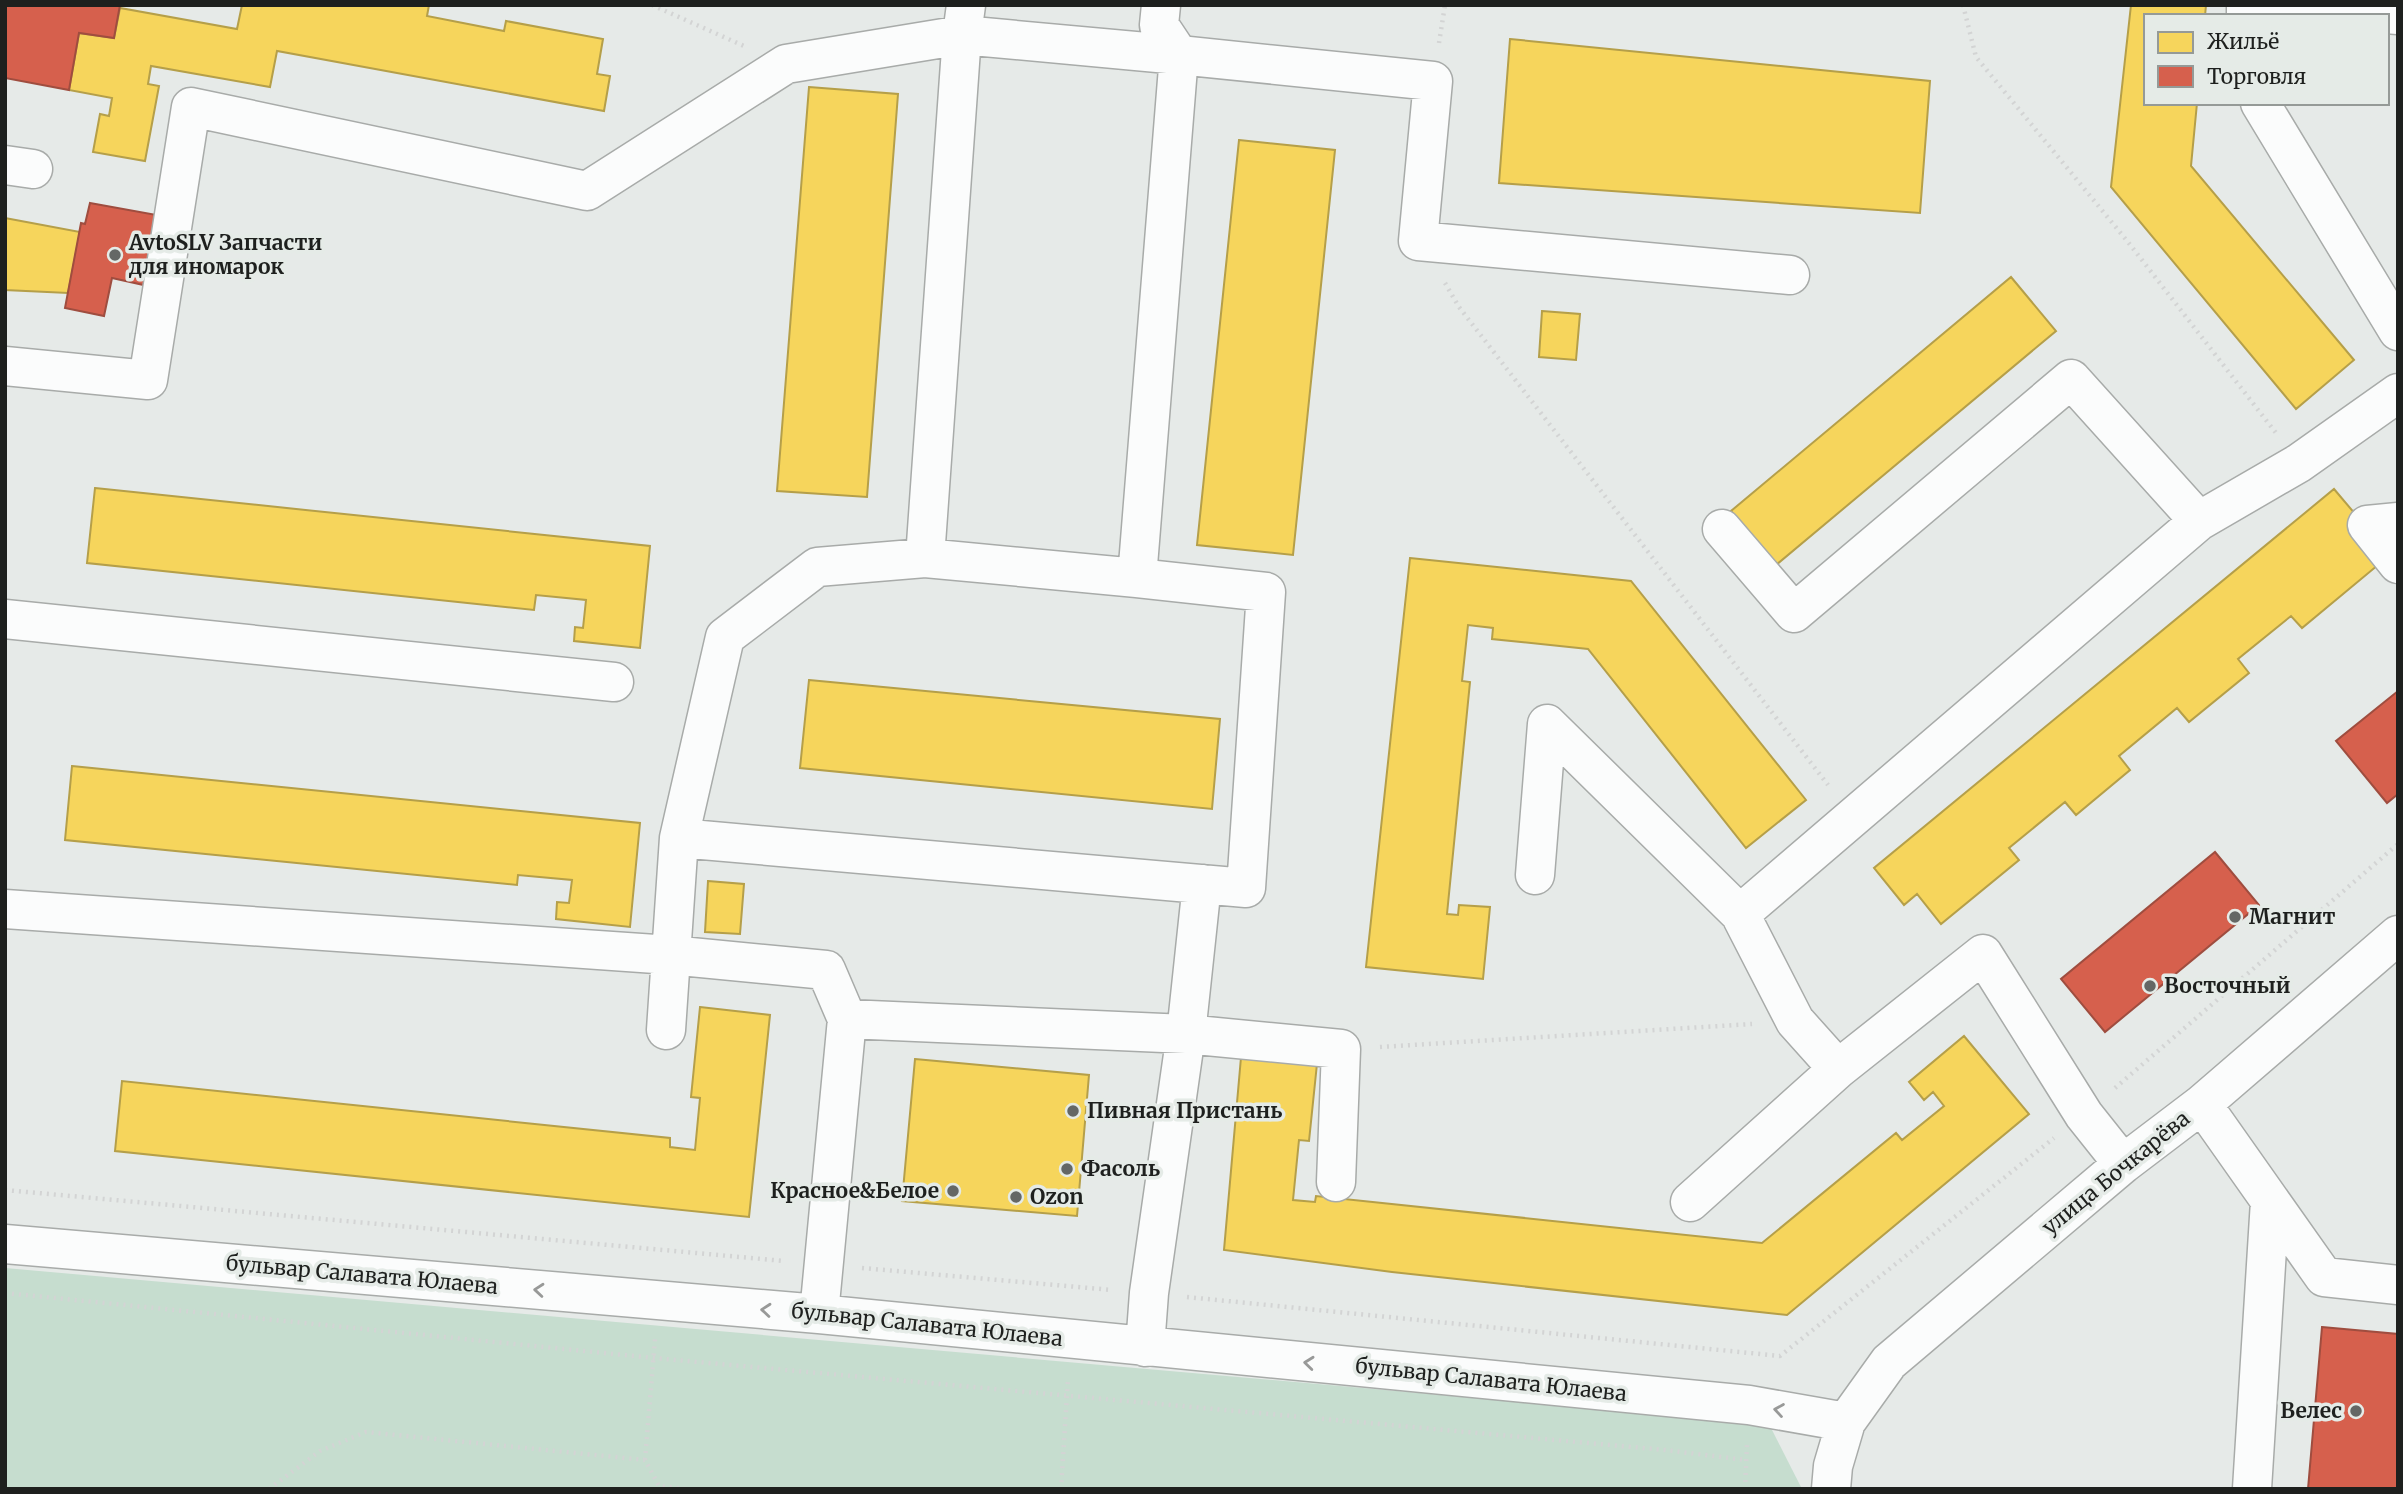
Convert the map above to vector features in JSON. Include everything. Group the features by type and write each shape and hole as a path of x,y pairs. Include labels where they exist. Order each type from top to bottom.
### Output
{"street":[{"path":"1137,578 1179,55 1159,25 1161,5"},
{"path":"2278,5 2386,14"},
{"path":"925,558 964,20"},
{"path":"5,366 148,380 191,107 587,191 786,64 964,20 1179,55 1433,81 1418,242 1790,275"},
{"path":"2261,105 2398,331"},
{"path":"1722,529 1794,614 2071,379 2199,521"},
{"path":"1740,914 2199,521 2299,463 2398,393"},
{"path":"2398,522 2367,526 2398,564"},
{"path":"666,1030 678,838 725,637 817,567 925,558 1266,592 1246,888 678,838"},
{"path":"5,619 614,682"},
{"path":"1535,875 1547,724 1740,914 1795,1021 1838,1069"},
{"path":"1145,1347 1149,1293 1186,1034 1202,884"},
{"path":"5,909 670,955 826,971 847,1019 819,1314"},
{"name":"улица Бочкарёва","path":"1831,1489 1833,1466 1846,1422 1889,1362 2123,1164 2202,1104 2398,935"},
{"path":"1690,1202 1838,1069 1983,954 2084,1115 2123,1164"},
{"path":"847,1019 1186,1034 1341,1049 1336,1182"},
{"path":"2202,1104 2324,1277 2398,1284"},
{"path":"2252,1489 2270,1201"},
{"name":"бульвар Салавата Юлаева","path":"5,1244 819,1314 1749,1405 1846,1422"}],"path":[{"path":"653,5 786,64"},
{"path":"1963,5 1976,57 2128,242 2299,463"},
{"path":"1418,242 1459,307 1853,817"},
{"path":"5,1190 1149,1293 1780,1356 2084,1115 2398,844"},
{"path":"1341,1049 1795,1021"},
{"path":"5,1293 654,1358 1665,1450 1746,1460 1745,1489"},
{"path":"659,1300 646,1460 659,1486 685,1489"},
{"path":"1061,1489 1069,1339"},
{"path":"269,1489 320,1451 366,1432 646,1460"}],"green space":[{"path":"5,1268 1769,1424 1802,1489 5,1489"}],"building: Жильё":[{"path":"242,5 429,5 427,16 504,31 506,21 603,39 597,74 610,76 604,111 277,51 270,87 151,66 148,84 159,86 145,161 93,152 100,114 109,116 112,98 69,90 79,33 114,38 120,8 237,29"},
{"path":"2131,5 2206,5 2205,14 2144,14 2144,105 2197,105 2191,166 2354,360 2296,409 2111,187"},
{"path":"1510,39 1930,81 1920,213 1499,183"},
{"path":"809,87 898,94 867,497 777,491"},
{"path":"1239,140 1335,150 1293,555 1197,545"},
{"path":"5,218 80,232 68,293 5,290"},
{"path":"2011,277 2056,331 1776,565 1731,511"},
{"path":"1542,311 1580,314 1576,360 1539,357"},
{"path":"95,488 650,546 640,648 574,641 575,627 583,628 586,600 536,595 534,610 87,563"},
{"path":"2334,489 2367,528 2378,565 2302,628 2291,616 2238,659 2249,673 2189,722 2177,708 2119,756 2130,770 2076,815 2065,802 2009,848 2019,860 1941,924 1917,894 1904,905 1874,868"},
{"path":"1410,558 1631,581 1806,800 1746,848 1588,649 1492,639 1493,628 1468,625 1462,681 1470,682 1447,914 1458,915 1459,905 1490,907 1483,979 1366,967"},
{"path":"809,680 1220,719 1212,809 800,768"},
{"path":"72,766 640,823 630,927 556,919 557,902 569,903 572,880 518,875 517,885 65,840"},
{"path":"708,881 744,884 740,934 705,932"},
{"path":"700,1007 770,1015 749,1217 115,1151 122,1081 670,1138 670,1147 695,1150 700,1098 691,1097"},
{"path":"1964,1036 2029,1114 1787,1315 1392,1272 1224,1250 1242,1046 1318,1054 1309,1141 1299,1140 1293,1200 1315,1202 1316,1196 1762,1243 1896,1133 1902,1140 1944,1106 1933,1092 1924,1100 1909,1082"},
{"path":"915,1059 1089,1075 1077,1216 902,1201"}],"building: Торговля":[{"path":"5,5 120,5 114,38 79,33 69,90 5,78"},
{"name":"AvtoSLV Запчасти для иномарок","path":"90,203 162,216 148,286 112,278 104,316 65,308 81,223 85,224"},
{"path":"2398,691 2398,794 2387,803 2336,741"},
{"path":"2215,852 2259,905 2105,1032 2061,979"},
{"name":"Велес","path":"2322,1327 2398,1334 2398,1489 2308,1489"}],"place":[{"name":"AvtoSLV Запчасти для иномарок","path":"115,255"},
{"name":"Магнит","path":"2235,917"},
{"name":"Восточный","path":"2150,986"},
{"name":"Пивная Пристань","path":"1073,1111"},
{"name":"Фасоль","path":"1067,1169"},
{"name":"Красное&Белое","path":"953,1191"},
{"name":"Ozon","path":"1016,1197"},
{"name":"Велес","path":"2356,1411"}]}
